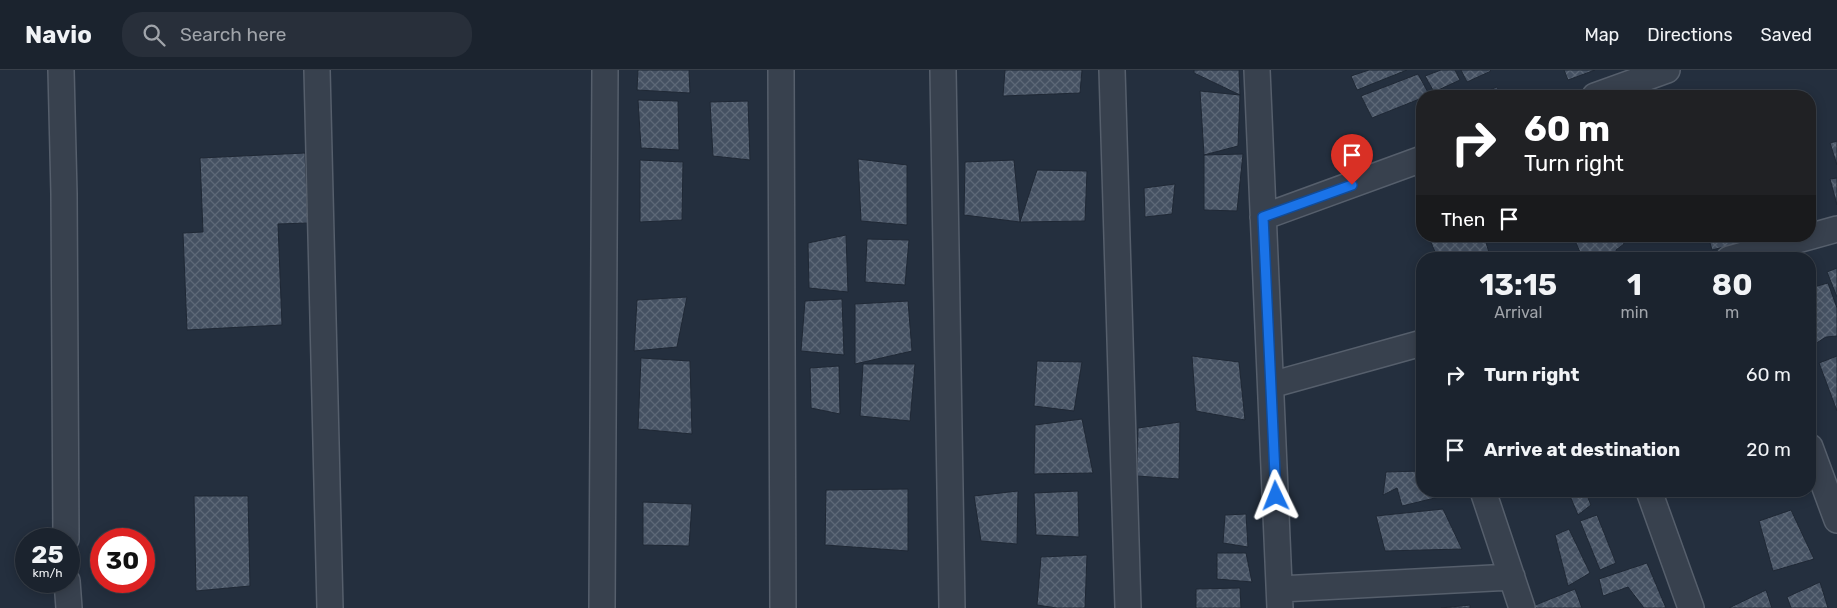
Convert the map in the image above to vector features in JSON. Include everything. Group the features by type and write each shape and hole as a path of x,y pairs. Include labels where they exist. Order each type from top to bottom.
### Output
{"street":[{"path":"61,70 64,204 66,528"},
{"path":"317,70 330,608"},
{"path":"602,608 605,70"},
{"path":"780,70 783,608"},
{"path":"943,70 952,608"},
{"path":"1112,70 1128,608"},
{"path":"1257,70 1280,599 1512,577"},
{"path":"1612,90 1667,70"},
{"path":"1263,217 1416,161"},
{"path":"1816,235 1837,229"},
{"path":"1757,252 1792,242"},
{"path":"1271,384 1416,345"},
{"path":"1816,463 1837,520"},
{"path":"1485,497 1522,608"},
{"path":"1651,497 1690,608"},
{"path":"68,593 69,608"}],"building":[{"path":"638,70 689,70 690,93 637,90"},
{"path":"1005,70 1082,70 1080,93 1003,96"},
{"path":"1194,70 1239,70 1240,95 1194,73"},
{"path":"1369,70 1407,70 1357,90 1351,76"},
{"path":"1441,70 1455,70 1460,80 1438,90 1433,90 1425,76"},
{"path":"1461,70 1490,70 1491,71 1467,82"},
{"path":"1564,70 1595,70 1568,80"},
{"path":"1418,74 1427,90 1416,90 1416,100 1372,118 1361,96"},
{"path":"1200,91 1240,95 1238,146 1204,155"},
{"path":"638,100 678,101 679,150 641,148"},
{"path":"748,101 750,160 713,156 710,102"},
{"path":"1837,141 1837,165 1830,143"},
{"path":"305,153 308,223 278,224 282,325 187,330 183,233 203,232 200,158"},
{"path":"1243,154 1237,211 1204,210 1204,155"},
{"path":"858,159 907,165 907,225 861,221"},
{"path":"640,160 683,162 682,220 640,222"},
{"path":"1014,160 1020,222 964,215 965,162"},
{"path":"1037,170 1087,171 1085,221 1020,222"},
{"path":"1837,178 1837,205 1830,179"},
{"path":"1175,184 1172,214 1145,217 1144,188"},
{"path":"846,235 848,292 809,288 808,243"},
{"path":"867,239 909,240 905,285 865,282"},
{"path":"1431,242 1486,242 1489,252 1435,252"},
{"path":"1576,242 1623,242 1624,244 1616,250 1616,252 1580,252"},
{"path":"1710,242 1744,242 1712,250"},
{"path":"1837,268 1837,297 1827,272"},
{"path":"1828,283 1837,308 1837,336 1826,337 1816,343 1816,286"},
{"path":"687,297 677,347 634,351 637,300"},
{"path":"842,299 844,355 801,351 805,301"},
{"path":"908,301 912,351 855,364 855,304"},
{"path":"1192,356 1239,362 1245,420 1196,411"},
{"path":"1837,356 1837,411 1819,363"},
{"path":"641,358 690,361 692,434 638,429"},
{"path":"1037,361 1082,362 1074,411 1034,406"},
{"path":"863,364 915,364 910,421 860,416"},
{"path":"839,366 840,414 811,408 810,368"},
{"path":"1082,419 1093,473 1034,474 1035,425"},
{"path":"1180,422 1179,479 1137,476 1138,428"},
{"path":"1416,471 1416,497 1439,497 1402,506 1397,488 1383,495 1386,472"},
{"path":"908,489 908,551 825,545 826,490"},
{"path":"1018,491 1017,544 981,541 974,496"},
{"path":"1078,491 1079,537 1036,535 1034,493"},
{"path":"194,496 248,496 250,586 196,591"},
{"path":"1570,497 1588,497 1591,505 1578,515"},
{"path":"643,502 692,504 689,546 643,545"},
{"path":"1443,509 1462,549 1385,551 1376,516"},
{"path":"1791,510 1814,559 1773,571 1759,521"},
{"path":"1246,514 1248,547 1223,543 1225,515"},
{"path":"1597,515 1616,563 1600,570 1580,521"},
{"path":"1569,529 1590,573 1568,586 1555,535"},
{"path":"1217,553 1246,553 1252,582 1217,579"},
{"path":"1087,555 1085,608 1057,608 1037,605 1041,557"},
{"path":"1647,563 1666,608 1644,608 1628,587 1603,596 1599,579"},
{"path":"1820,582 1828,608 1791,608 1787,597"},
{"path":"1240,588 1241,608 1196,608 1196,589"},
{"path":"1575,589 1582,608 1534,608 1533,606"},
{"path":"1766,590 1772,608 1729,608"},
{"path":"1470,605 1470,608 1441,608"}],"route":[{"path":"1276,496 1263,217 1352,185"}]}
